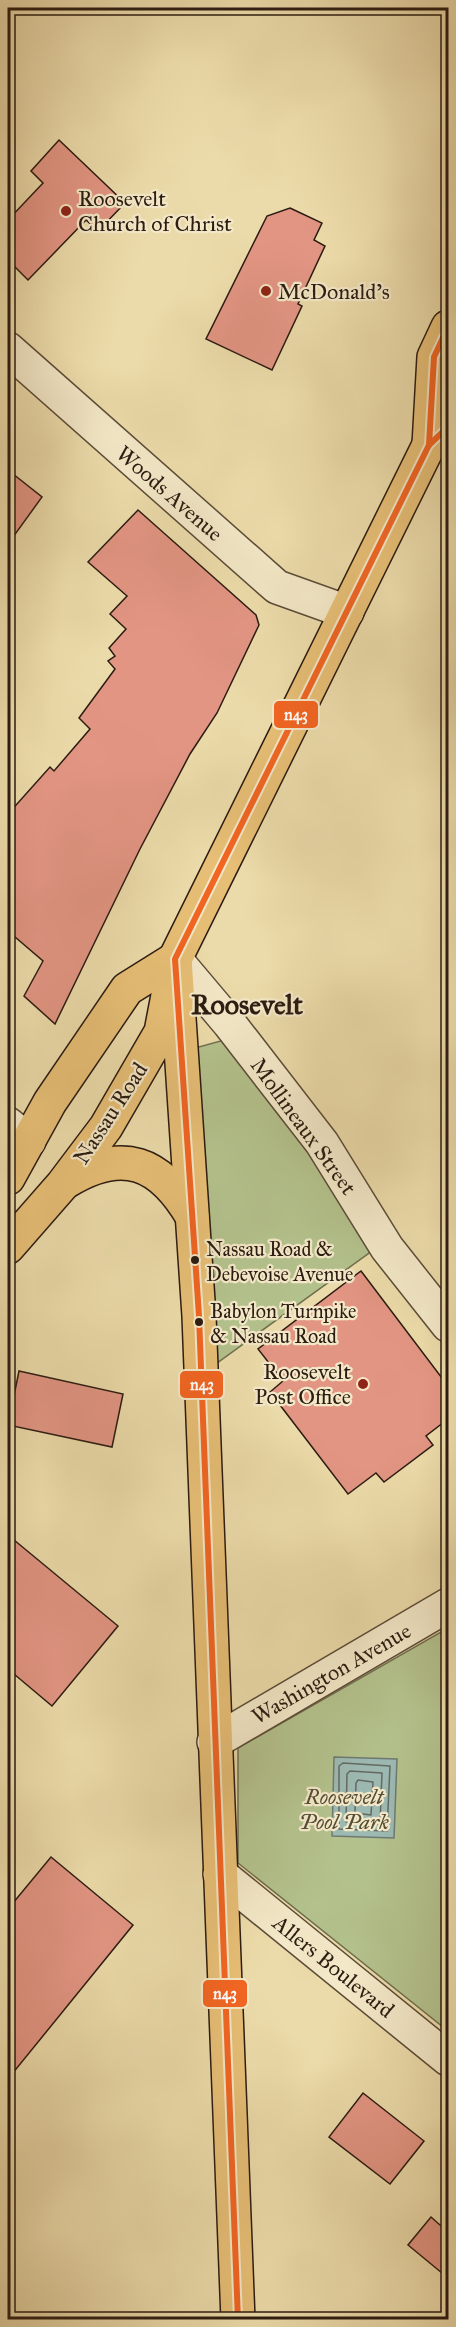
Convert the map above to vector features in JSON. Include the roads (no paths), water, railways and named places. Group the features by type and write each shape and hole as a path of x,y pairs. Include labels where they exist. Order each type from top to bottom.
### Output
{"main road":[{"name":"Nassau Road","path":"8,1247 63,1184 106,1127 161,1032 175,959 347,612 439,436 434,357 448,327"},
{"path":"8,1178 18,1133 50,1102 127,989 175,959 199,1316 238,2319"},
{"path":"63,1184 83,1171 125,1161 145,1166 161,1176 172,1187 192,1216"}],"street":[{"name":"Woods Avenue","path":"8,349 277,587 347,612"},
{"name":"Mollineaux Street","path":"175,959 229,1023 322,1143 387,1248 448,1325"},
{"name":"Washington Avenue","path":"214,1742 448,1605"},
{"name":"Allers Boulevard","path":"220,1874 448,2059"}],"water":[{"path":"334,1757 397,1759 394,1838 332,1836"}],"place":[{"name":"Roosevelt Church of Christ","path":"66,211"},
{"name":"McDonald's","path":"266,291"},
{"name":"Nassau Road & Debevoise Avenue","path":"195,1260"},
{"name":"Babylon Turnpike & Nassau Road","path":"199,1322"},
{"name":"Roosevelt Post Office","path":"363,1384"}],"district":[{"name":"Roosevelt","path":"247,1004"}],"park label":[{"name":"Roosevelt Pool Park","path":"344,1808"}]}
